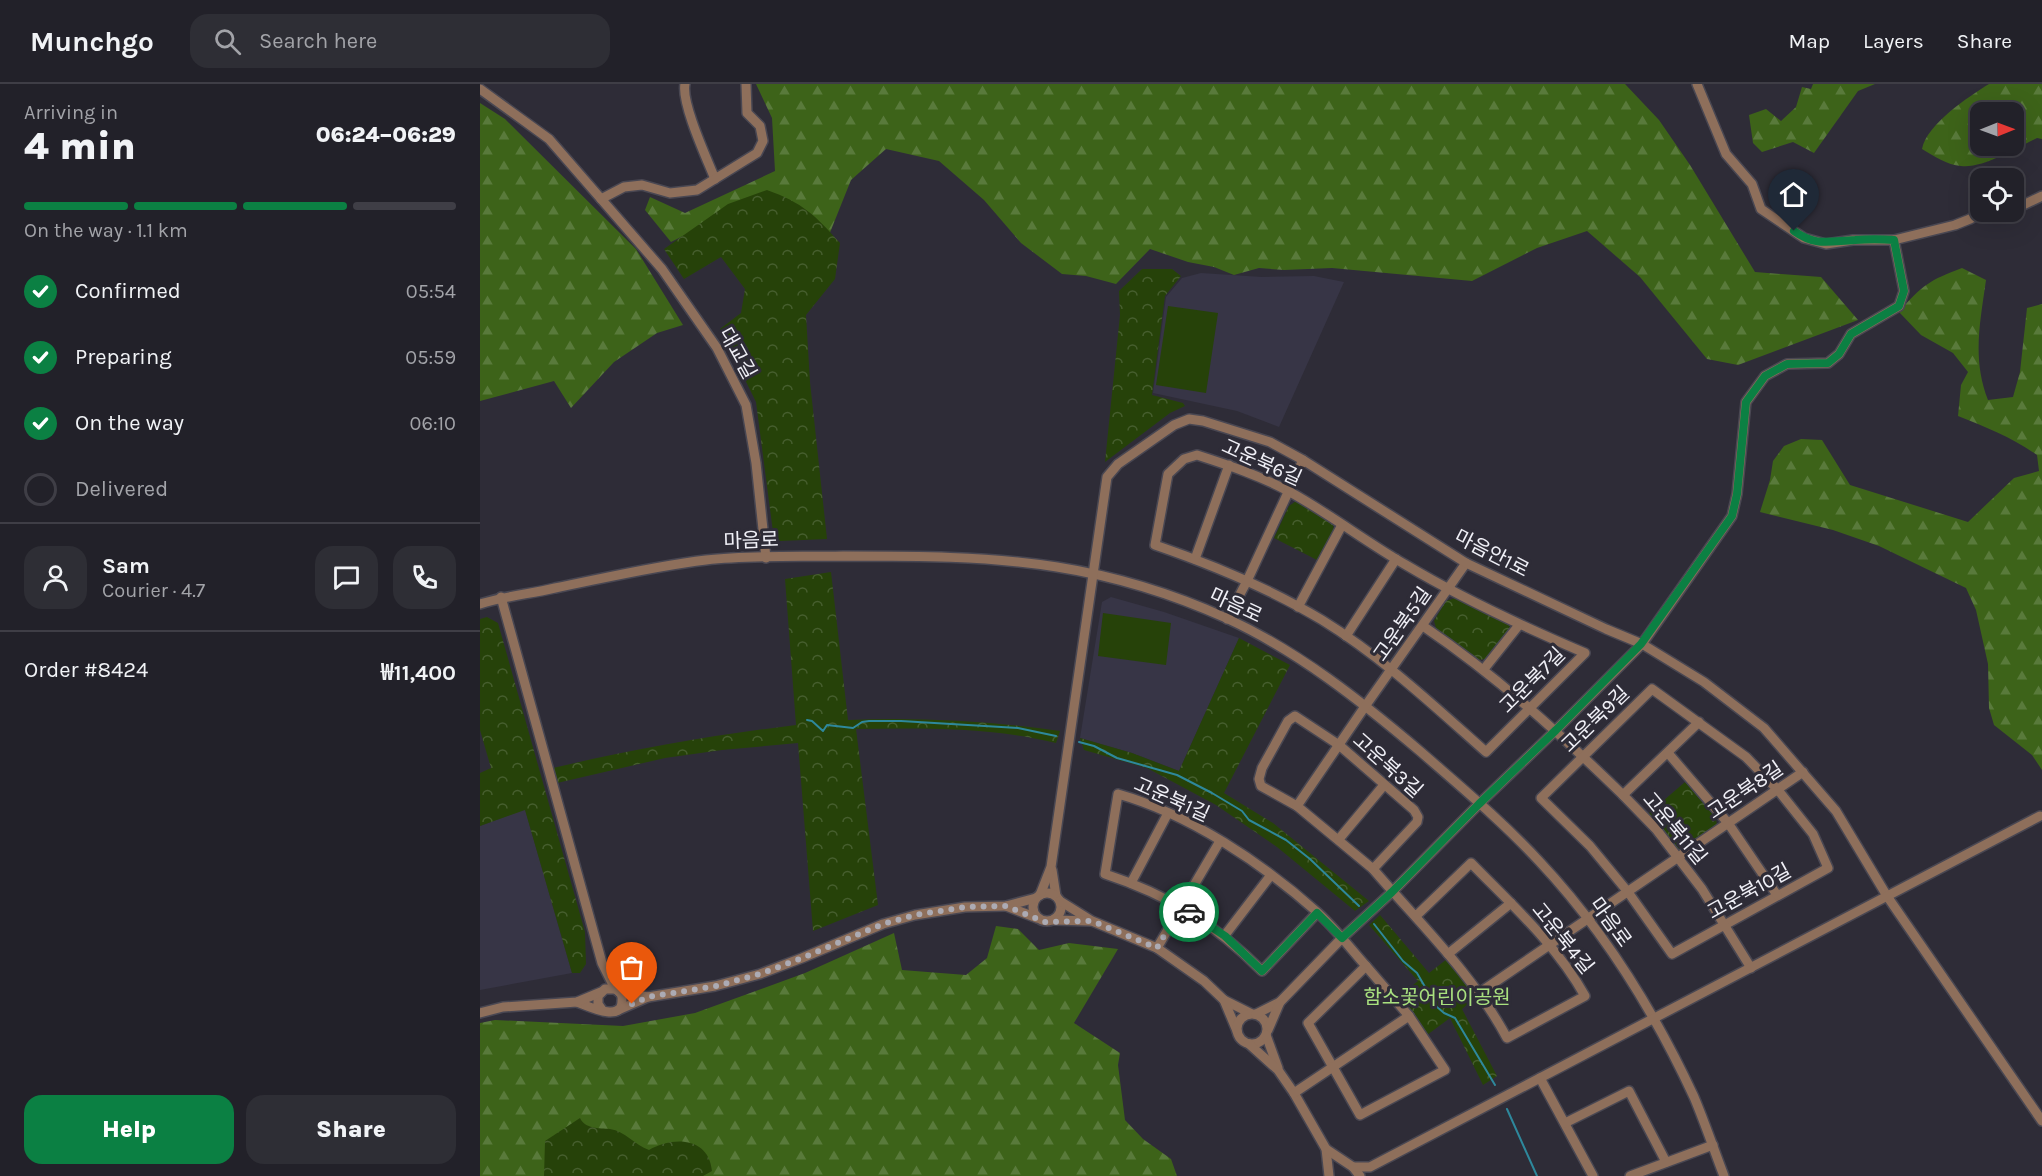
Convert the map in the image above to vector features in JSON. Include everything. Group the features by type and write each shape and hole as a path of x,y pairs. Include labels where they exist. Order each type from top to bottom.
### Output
{"street":[{"path":"685,84 688,110 715,179"},
{"path":"602,199 624,187 642,185 670,193 697,190 757,153 762,141 760,126 747,113 746,84"},
{"path":"1697,84 1726,154 1752,184 1761,209 1804,238 1826,244 1852,240 1894,240 1955,225 1970,218"},
{"name":"대교길","path":"480,89 549,139 663,269 717,348 746,405 756,463 766,558"},
{"path":"2024,205 2042,196"},
{"path":"1249,1044 1257,1044 1267,1033 1280,1002 1342,938 1392,892 1641,644 1732,516 1737,494 1746,402 1765,376 1787,364 1828,363 1839,354 1851,334 1899,306 1904,291 1894,240"},
{"name":"마음안1로","path":"1051,867 1107,477 1118,464 1174,425 1189,419 1203,422 1270,442 1303,460 1466,563 1641,644 1704,682 1764,728 1836,811 1887,896 2042,1121"},
{"name":"고운북6길","path":"1392,670 1346,636 1247,580 1155,545 1168,474 1184,459 1197,455 1229,465 1289,492 1448,589"},
{"path":"1227,618 1303,460"},
{"path":"1195,559 1229,465"},
{"path":"1298,607 1342,525"},
{"name":"마음로","path":"480,604 501,597 708,560 897,556 1056,567 1110,578 1227,618 1282,648 1366,705 1539,860 1588,919 1653,1019 1695,1100 1724,1176"},
{"path":"1346,636 1396,559"},
{"name":"고운북5길","path":"1297,806 1466,563"},
{"name":"고운북7길","path":"1392,670 1486,752 1585,653 1520,625 1448,589"},
{"path":"501,597 602,963 622,1002 616,1011"},
{"path":"1484,669 1520,625"},
{"path":"1423,626 1484,669 1530,707 1623,795"},
{"name":"고운북9길","path":"1628,892 1590,846 1540,798 1652,689 1746,757 1778,790"},
{"name":"고운북3길","path":"1295,716 1339,745 1384,785 1414,810 1418,817 1417,822 1373,869 1297,806 1261,786 1259,779 1262,768 1288,721 1295,716"},
{"name":"고운북11길","path":"1699,722 1623,795 1656,829 1702,889 1751,968"},
{"path":"1668,753 1728,824 1777,896"},
{"name":"고운북8길","path":"1479,993 1803,772"},
{"path":"1339,839 1384,785"},
{"name":"고운북10길","path":"1628,892 1672,954 1828,868 1813,834 1778,790"},
{"name":"고운북1길","path":"1317,913 1262,971 1225,936 1181,907 1131,883 1105,874 1118,794 1168,813 1220,841 1271,874 1317,913 1342,938 1408,1016 1445,1070 1360,1115 1333,1068"},
{"path":"1131,883 1168,813"},
{"path":"1326,1149 1362,1176 1370,1167 2041,815"},
{"path":"1157,948 1220,841"},
{"name":"고운북4길","path":"1373,869 1416,916 1479,993 1507,1038 1585,996 1550,945 1471,863 1416,916"},
{"path":"1038,919 1032,906 1051,867"},
{"path":"1051,867 1061,910 1053,920"},
{"path":"1225,936 1271,874"},
{"path":"577,1002 610,1013 648,997 716,986 760,974 883,924 915,915 965,907 1006,906 1048,893 1092,921 1157,948 1204,981 1224,1000 1266,1021 1267,1033 1278,1070"},
{"path":"1448,954 1511,903"},
{"path":"1006,906 1045,922 1053,920 1092,921"},
{"path":"602,963 601,991 597,1000 603,1011"},
{"path":"1333,1068 1308,1023 1366,966"},
{"path":"480,1012 503,1007 577,1002 609,988 648,997"},
{"path":"1224,1000 1241,1039 1278,1070 1294,1094 1326,1149 1329,1175"},
{"path":"1237,1031 1239,1022 1253,1013 1280,1002"},
{"path":"1294,1094 1408,1016"},
{"path":"1540,1078 1593,1176"},
{"path":"1565,1123 1629,1091 1666,1162"},
{"path":"1630,1176 1713,1145"},
{"path":"1329,1175 1340,1165 1370,1167"}],"shaded area":[{"path":"1201,273 1262,277 1314,276 1344,282 1279,427 1237,411 1153,393 1166,297 1182,278"},
{"path":"1111,597 1164,612 1239,638 1179,771 1132,753 1080,738 1102,602"},
{"path":"525,809 572,973 480,990 480,826"}],"green space":[{"path":"756,84 1625,84 1659,120 1690,165 1755,272 1821,277 1858,320 1738,365 1707,359 1640,277 1587,231 1537,248 1472,281 1332,268 1284,270 1259,268 1234,275 1150,249 1116,284 1086,276 1062,274 1021,243 984,200 939,161 886,149 851,180 825,245 747,204 671,242 645,210 650,197 685,213 775,171 772,118"},
{"path":"1813,84 1875,84 1858,91 1814,153 1793,142 1762,152 1753,143 1749,115 1766,109 1781,121 1796,107 1802,87 1811,89"},
{"path":"1989,84 2042,84 2042,139 2037,138 2024,144 2024,102 1970,102 1970,156 2000,156 1970,166 1951,164 1941,160 1922,149 1925,140 1940,121"},
{"path":"480,103 505,119 636,249 683,325 657,333 614,362 571,408 554,381 480,401"},
{"path":"767,190 808,211 840,243 835,279 806,315 810,382 827,539 780,541 773,532 756,402 720,329 741,313 745,289 721,257 684,279 664,249 728,204"},
{"path":"1962,268 1986,280 1979,355 1983,385 1988,400 2013,397 2020,372 2027,308 2042,304 2042,770 2032,755 1994,725 1989,708 1988,664 1976,610 1966,588 1879,546 1833,530 1760,512 1773,461 1784,446 1801,439 1822,440 1850,485 1968,522 2014,478 2039,471 2037,455 2009,438 1958,416 1961,385 1968,372 1953,353 1921,335 1899,312 1927,284"},
{"path":"1142,269 1172,269 1181,276 1165,296 1152,395 1183,403 1185,406 1170,413 1105,462 1120,315 1119,291"},
{"path":"1168,306 1218,313 1206,393 1156,385"},
{"path":"1296,501 1333,524 1334,531 1317,560 1274,538 1289,506"},
{"path":"831,572 848,720 954,721 1060,731 1056,743 982,731 856,729 878,905 813,931 798,743 665,758 557,783 553,768 674,743 796,725 785,579"},
{"path":"1455,598 1509,625 1511,630 1486,659 1478,660 1437,631 1434,621 1446,601"},
{"path":"1103,613 1171,623 1166,665 1098,656"},
{"path":"487,617 498,623 585,932 586,964 580,973 572,973 525,810 480,826 480,773 491,768 480,730 480,619"},
{"path":"1239,638 1290,665 1224,793 1273,823 1369,901 1355,911 1277,847 1216,805 1147,768 1084,750 1080,738 1132,753 1179,771"},
{"path":"1685,782 1716,818 1717,827 1686,847 1676,849 1649,813"},
{"name":"함소꽃어린이공원","path":"1380,915 1429,973 1447,959 1476,997 1462,1009 1497,1076 1483,1085 1450,1018 1427,1035 1398,997 1418,981 1369,925"},
{"path":"996,926 1018,929 1039,950 1069,943 1118,949 1074,1023 1120,1053 1118,1065 1125,1120 1143,1139 1171,1159 1177,1176 480,1176 480,1023 495,1020 623,1026 695,1013 805,973 894,933 902,970 966,975 987,958"},
{"path":"580,1118 589,1126 620,1132 649,1150 658,1145 688,1142 704,1151 712,1171 703,1176 544,1176 545,1141"}],"waterway":[{"path":"807,720 812,721 823,731 827,725 853,728 862,722 901,721 1018,728 1056,736"},
{"path":"1079,742 1094,746 1117,758 1177,775 1212,793 1242,811 1249,820 1286,840 1310,859 1359,906"},
{"path":"1374,924 1403,961 1417,973 1436,1006 1455,1018 1495,1085"},
{"path":"1507,1109 1537,1176"}],"way so far":[{"path":"632,1004 648,997 716,986 760,974 883,924 915,915 965,907 1006,906 1045,922 1053,920 1092,921 1157,948 1181,907 1189,912"}],"route":[{"path":"1189,912 1225,936 1262,971 1317,913 1342,938 1392,892 1641,644 1732,516 1737,494 1746,402 1765,376 1787,364 1828,363 1839,354 1851,334 1899,306 1904,291 1894,240 1852,240 1826,244 1804,238 1794,231"}]}
